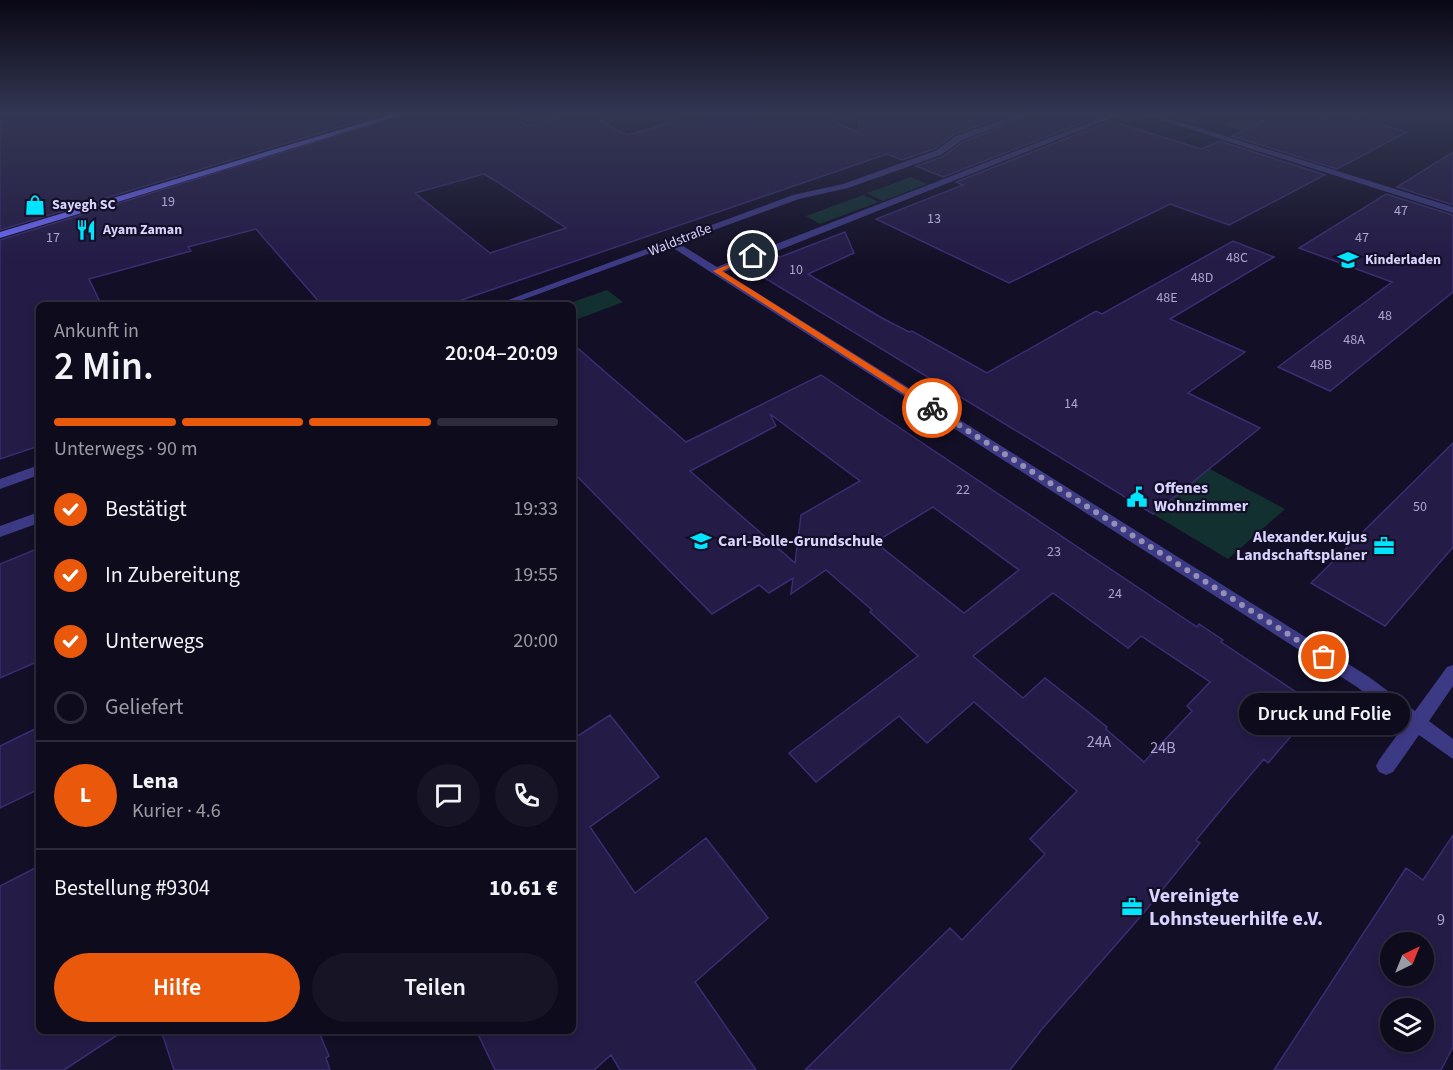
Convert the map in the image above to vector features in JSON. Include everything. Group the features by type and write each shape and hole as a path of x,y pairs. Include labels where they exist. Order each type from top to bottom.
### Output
{"main road":[{"path":"0,235 236,164"}],"street":[{"name":"Waldstraße","path":"508,302 673,244 684,237 796,197 845,186 906,164"},
{"path":"717,271 991,164"},
{"path":"1305,164 1453,210"},
{"path":"673,244 1354,676 1453,750"},
{"path":"0,484 36,471"},
{"path":"0,532 36,518"},
{"path":"1386,766 1453,672"}],"green space":[{"path":"911,177 927,184 883,201 867,193"},
{"path":"863,195 879,202 820,224 806,216"},
{"path":"607,290 623,302 576,320 576,302 573,302"},
{"path":"1210,469 1285,509 1228,559 1153,514"}],"building":[{"path":"0,164 218,164 0,230"},
{"path":"245,164 858,164 456,302 319,302 256,229 188,247 191,251 89,279 100,302 36,302 36,447 0,459 0,240","holes":["484,174 566,228 490,253 415,193"]},
{"path":"922,164 977,164 943,177 916,166"},
{"path":"1002,164 1291,164 1325,175 1229,225 1170,204 1009,283 876,219 963,185 956,182"},
{"path":"1321,164 1347,164 1337,169"},
{"path":"1434,164 1453,164 1453,205 1397,187"},
{"path":"1386,194 1453,215 1453,292 1330,391 1278,367 1392,282 1299,248"},
{"path":"845,232 854,253 808,274 882,318 909,332 912,331 987,373 1096,311 1102,314 1233,241 1274,257 1170,319 1245,352 1188,393 1260,428 1153,514 750,269 757,266 761,260 774,254 780,257"},
{"path":"576,347 686,442 821,375 1197,627 1199,624 1223,640 1221,642 1317,706 1268,763 1264,759 1230,799 1196,840 1200,843 1142,915 1042,1029 1010,1070 805,1070 950,928 962,940 1045,854 1030,839 1077,791 974,702 927,743 899,716 816,782 789,753 918,656 870,612 872,610 826,570 791,594 793,578 769,593 759,585 712,614 576,475","holes":["770,414 860,481 801,515 795,563 690,471 776,426","933,507 1019,570 964,613 875,542","1053,593 1128,648 1141,636 1210,682 1187,706 1192,711 1144,762 1106,729 1107,727 1045,678 1023,698 973,656"]},
{"path":"1453,443 1453,547 1385,626 1311,583"},
{"path":"36,549 36,662 0,678 0,564"},
{"path":"610,715 659,777 590,827 635,893 706,838 768,918 695,982 756,1070 620,1070 611,1055 594,1070 495,1070 478,1034 576,1034 576,737"},
{"path":"36,728 36,790 0,808 0,746"},
{"path":"1453,835 1453,1047 1441,1070 1274,1070 1406,868 1423,880"},
{"path":"36,868 36,1034 119,1034 64,1070 0,1070 0,886"},
{"path":"162,1034 320,1034 329,1056 326,1058 330,1070 174,1070"}],"way so far":[{"path":"932,408 1324,657"}],"place":[{"name":"Sayegh SC","path":"35,205"},
{"name":"Ayam Zaman","path":"86,230"},
{"name":"Kinderladen","path":"1348,260"},
{"name":"Offenes Wohnzimmer","path":"1137,497"},
{"name":"Carl-Bolle-Grundschule","path":"701,541"},
{"name":"Alexander.Kujus Landschaftsplaner","path":"1384,546"},
{"name":"Druck und Folie","path":"1324,657"},
{"name":"Vereinigte Lohnsteuerhilfe e.V.","path":"1132,907"}],"route":[{"path":"753,256 717,271 932,408"}]}
